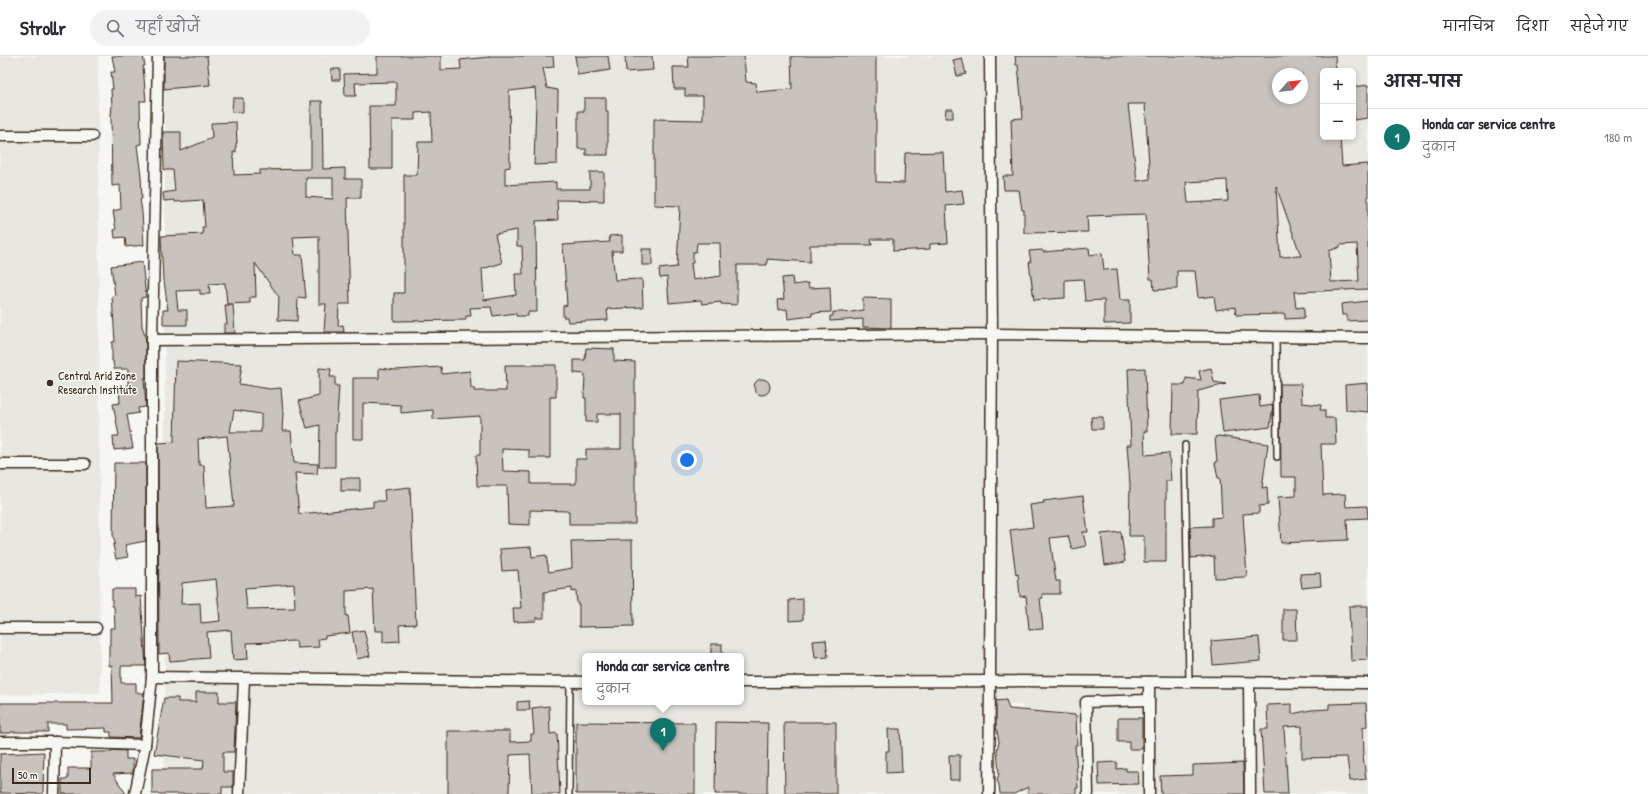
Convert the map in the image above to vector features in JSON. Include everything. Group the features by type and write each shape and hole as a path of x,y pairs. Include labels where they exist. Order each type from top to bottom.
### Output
{"street":[{"path":"135,794 145,745 152,677 152,340 158,56"},
{"path":"990,56 992,334 990,794"},
{"path":"0,136 92,136"},
{"path":"152,340 992,334 1368,338"},
{"path":"0,464 85,464"},
{"path":"0,628 96,628"},
{"path":"152,677 582,682"},
{"path":"239,794 244,679"},
{"path":"744,682 990,681 1368,683"},
{"path":"1149,682 1149,794"},
{"path":"1249,683 1250,794"},
{"path":"1088,794 1086,702 1149,700"},
{"path":"0,742 145,745"},
{"path":"54,794 55,742"}],"lane":[{"path":"1276,337 1277,457"},
{"path":"1185,446 1189,682"},
{"path":"569,794 570,682"}],"shaded area":[{"name":"Central Arid Zone Research Institute","path":"0,56 98,56 100,693 0,695"},
{"path":"165,56 1368,56 1368,794 1024,794 1022,705 996,703 996,794 164,794"}],"building":[{"path":"112,56 143,56 145,66 143,66 146,101 140,101 141,144 137,145 141,176 142,199 140,199 144,245 126,247 125,237 115,238 114,230 116,230 113,211 121,209 120,185 112,186 111,89 113,89 111,72 115,72"},
{"path":"164,56 207,56 210,85 164,89"},
{"path":"377,56 441,56 441,70 461,69 460,60 489,56 553,56 554,67 543,68 547,88 558,90 557,164 534,165 535,88 509,91 510,167 505,168 505,185 556,182 556,189 590,189 590,172 604,172 604,201 557,200 558,220 536,221 537,312 528,312 528,316 516,316 516,313 493,316 491,307 470,308 471,316 466,316 466,320 394,321 394,293 404,293 404,175 417,175 418,142 432,142 431,112 415,113 415,120 392,120 392,169 370,169 369,106 396,106 396,82 355,83 356,96 345,96 344,74 377,73","holes":["517,230 517,246 522,246 523,274 515,274 516,295 484,300 482,269 502,263 495,234"]},
{"path":"575,56 608,56 610,70 578,75"},
{"path":"625,56 652,56 653,70 626,72"},
{"path":"688,56 744,56 746,82 756,83 757,92 792,89 791,56 876,56 876,182 904,183 905,153 943,152 945,192 962,190 964,204 946,206 948,243 930,244 930,249 893,251 893,239 871,239 872,245 810,245 810,262 767,259 767,265 737,265 737,305 721,304 721,302 702,304 701,300 669,303 667,277 660,278 659,269 677,267 680,206 654,205 654,119 703,120 703,96 685,96 685,89 674,89 673,67 689,67","holes":["697,243 720,243 721,276 693,280 691,263 693,263 693,252 696,252"]},
{"path":"1015,56 1335,56 1336,68 1320,68 1320,140 1340,140 1342,166 1368,164 1368,289 1294,292 1296,308 1304,307 1304,318 1285,319 1285,314 1236,315 1235,307 1216,310 1214,296 1198,298 1195,271 1177,271 1177,289 1154,290 1153,279 1150,279 1146,214 1087,216 1088,232 1024,233 1024,210 1022,210 1019,190 1004,190 1003,176 1013,176 1011,119 1023,118 1018,65 1016,65","holes":["1128,104 1145,104 1150,179 1137,181","1227,180 1228,201 1188,203 1186,182","1276,186 1301,256 1280,257","1357,244 1359,281 1331,282 1329,251 1340,247 1340,245"]},
{"path":"962,58 966,74 957,76 953,60"},
{"path":"331,69 340,69 340,80 332,80"},
{"path":"1368,85 1368,118 1356,120 1356,87"},
{"path":"233,98 243,98 243,113 232,112"},
{"path":"584,98 606,98 606,111 608,111 608,155 586,155 586,149 578,149 578,111 584,111"},
{"path":"311,101 322,101 323,169 345,168 345,179 361,179 361,198 347,198 350,304 339,304 338,326 343,325 344,332 324,332 326,304 319,304 319,236 293,237 295,255 302,255 306,298 298,297 297,321 278,320 279,297 255,263 256,297 250,297 250,303 227,304 225,283 209,284 210,294 200,294 200,290 176,291 178,310 187,310 187,325 163,325 163,310 168,310 163,281 161,236 203,234 202,227 205,227 203,200 175,202 175,200 164,201 163,193 175,191 173,170 164,170 163,132 181,132 181,151 212,138 211,123 236,122 237,143 236,152 233,152 234,175 260,174 260,170 311,169","holes":["306,178 333,178 333,199 306,197"]},
{"path":"946,109 953,109 953,118 945,118"},
{"path":"622,235 622,251 612,251 615,280 642,279 643,307 607,309 608,320 568,322 567,317 563,317 563,306 567,305 563,245 610,242 609,236"},
{"path":"1089,248 1090,255 1102,253 1104,270 1117,269 1120,300 1130,300 1130,323 1104,324 1104,300 1085,301 1083,279 1065,280 1065,298 1034,300 1029,251 1042,250 1043,252"},
{"path":"642,249 652,249 652,265 642,265"},
{"path":"142,262 146,297 141,298 142,326 146,340 146,378 144,378 146,407 138,408 139,413 127,415 133,448 114,450 113,436 119,436 113,404 120,403 119,387 128,387 128,369 114,369 112,361 112,342 115,342 112,296 115,295 111,266"},
{"path":"792,277 793,285 808,283 809,288 830,287 831,312 812,313 812,316 788,319 787,309 778,310 777,300 784,299 782,278"},
{"path":"863,298 891,299 891,328 863,327 863,319 830,321 830,316 833,316 833,312 846,313 863,310"},
{"path":"1368,301 1368,320 1347,321 1347,315 1342,315 1341,304"},
{"path":"225,305 233,305 235,333 224,333 224,324 227,324"},
{"path":"586,348 614,349 614,361 635,362 635,524 569,524 569,511 530,510 530,525 508,524 507,486 477,486 476,455 480,455 480,416 433,419 433,410 401,413 401,405 363,403 363,439 353,439 353,378 379,378 379,368 396,370 441,367 442,374 470,371 471,388 474,388 474,391 506,391 505,365 556,365 556,397 550,397 550,458 529,458 529,450 502,449 503,471 531,472 531,484 576,484 576,459 586,459 586,449 621,449 621,414 597,414 597,422 586,422 586,398 584,398 585,374 574,373 574,360 585,360"},
{"path":"176,361 242,364 239,384 270,389 281,388 283,413 282,431 291,431 294,463 318,464 317,474 295,473 299,514 373,507 373,501 385,501 384,490 410,487 416,624 399,625 400,641 383,642 383,631 375,631 373,589 346,591 346,616 348,616 350,633 325,636 325,638 318,639 319,647 297,648 296,641 247,643 248,659 233,660 231,630 207,632 209,658 170,661 169,653 159,654 158,443 174,442","holes":["234,410 261,414 261,432 230,432","227,436 234,506 206,508 204,465 199,465 198,439","216,579 220,621 201,623 200,603 181,604 182,583","294,584 295,608 247,609 245,588"]},
{"path":"319,368 331,369 330,377 335,377 335,386 339,386 335,432 335,467 319,467 320,425 307,428 299,401 319,396"},
{"path":"1145,368 1147,431 1144,431 1145,455 1169,453 1171,481 1166,481 1166,562 1144,562 1144,536 1129,536 1130,484 1127,445 1131,445 1128,369"},
{"path":"1211,368 1214,382 1226,384 1198,391 1197,434 1172,434 1173,385 1185,385 1186,378 1201,380 1199,371"},
{"path":"762,379 768,381 770,387 768,393 762,395 756,393 754,387 756,381"},
{"path":"1368,383 1368,412 1346,410 1345,385"},
{"path":"1280,384 1301,384 1302,403 1321,405 1320,410 1325,410 1325,418 1335,418 1336,444 1321,444 1323,495 1345,494 1346,507 1367,506 1368,518 1347,519 1348,540 1281,543 1278,497 1296,496 1296,477 1281,477"},
{"path":"1259,395 1260,407 1273,405 1270,427 1223,433 1219,400"},
{"path":"1091,417 1103,417 1103,429 1092,429"},
{"path":"1219,436 1268,444 1262,488 1267,487 1268,505 1259,506 1259,513 1243,514 1247,577 1215,578 1214,556 1191,558 1190,527 1212,526 1212,518 1222,517 1220,478 1218,478 1215,463 1217,462 1215,437"},
{"path":"114,463 146,463 146,541 125,545 128,557 116,559 113,545 115,544 113,535"},
{"path":"341,478 360,478 360,491 341,491"},
{"path":"1083,496 1088,532 1083,532 1086,546 1072,549 1068,536 1050,538 1056,581 1060,581 1060,594 1042,594 1043,598 1040,598 1043,629 1029,630 1026,596 1020,597 1018,574 1016,575 1010,530 1033,527 1030,505 1044,503 1043,501"},
{"path":"1121,532 1125,562 1105,565 1101,534"},
{"path":"632,540 633,626 579,627 579,604 577,604 576,591 572,592 572,588 544,592 544,618 536,618 536,621 514,622 513,608 521,608 518,570 502,571 500,549 531,547 532,557 546,555 549,572 572,568 571,541"},
{"path":"1320,573 1321,586 1302,588 1300,574"},
{"path":"112,589 135,589 135,597 141,596 146,666 121,666 121,683 136,683 136,693 144,693 139,738 111,737 111,732 106,732 106,728 66,729 66,724 48,724 48,732 0,733 0,703 113,703 112,665 109,666 110,628 115,628 114,606 112,606"},
{"path":"803,599 803,620 789,621 789,600"},
{"path":"1349,606 1368,606 1368,660 1351,661"},
{"path":"1283,609 1296,609 1297,640 1283,640"},
{"path":"364,630 370,656 357,659 352,632"},
{"path":"1259,637 1261,661 1213,665 1211,641"},
{"path":"826,640 828,657 815,658 813,641"},
{"path":"711,644 722,644 722,653 711,653"},
{"path":"196,692 219,692 219,702 236,702 234,752 223,752 223,772 233,772 233,787 222,787 222,794 152,794 152,769 203,769 204,760 154,754 164,698 178,698 178,702 196,702"},
{"path":"1006,700 1009,709 1076,715 1077,745 1075,745 1078,788 1076,788 1076,794 1028,794 1028,787 1014,794 1000,794 997,780 999,774 997,750 999,742 996,726 996,701"},
{"path":"529,701 530,710 517,710 517,702"},
{"path":"1366,703 1367,726 1363,727 1363,755 1366,779 1350,781 1347,757 1302,758 1302,726 1284,727 1288,794 1265,794 1261,729 1268,729 1267,705 1292,704 1292,714 1311,710 1329,709 1329,704"},
{"path":"549,706 550,734 557,733 560,794 532,794 530,754 510,755 509,794 448,794 448,731 510,731 510,742 531,741 531,734 534,734 532,708"},
{"path":"1118,718 1142,718 1142,749 1129,749 1129,742 1118,742"},
{"path":"576,722 695,723 695,794 576,794"},
{"path":"716,722 768,723 767,794 715,794"},
{"path":"784,722 836,722 836,794 785,794"},
{"path":"888,729 900,729 902,772 886,773 886,751 889,751"},
{"path":"111,750 126,751 126,759 133,759 133,773 113,774 126,794 62,794 62,779 68,779 68,768 91,768 91,752 111,752"},
{"path":"44,752 43,794 0,793 0,754"},
{"path":"949,755 960,755 960,780 950,780"},
{"path":"1117,762 1117,769 1126,768 1126,771 1138,771 1139,784 1099,785 1098,763"},
{"path":"1243,763 1244,794 1161,794 1160,776 1193,775 1193,765"}],"place":[{"name":"Central Arid Zone Research Institute","path":"50,383"},
{"name":"Honda car service centre","path":"663,751"}]}
